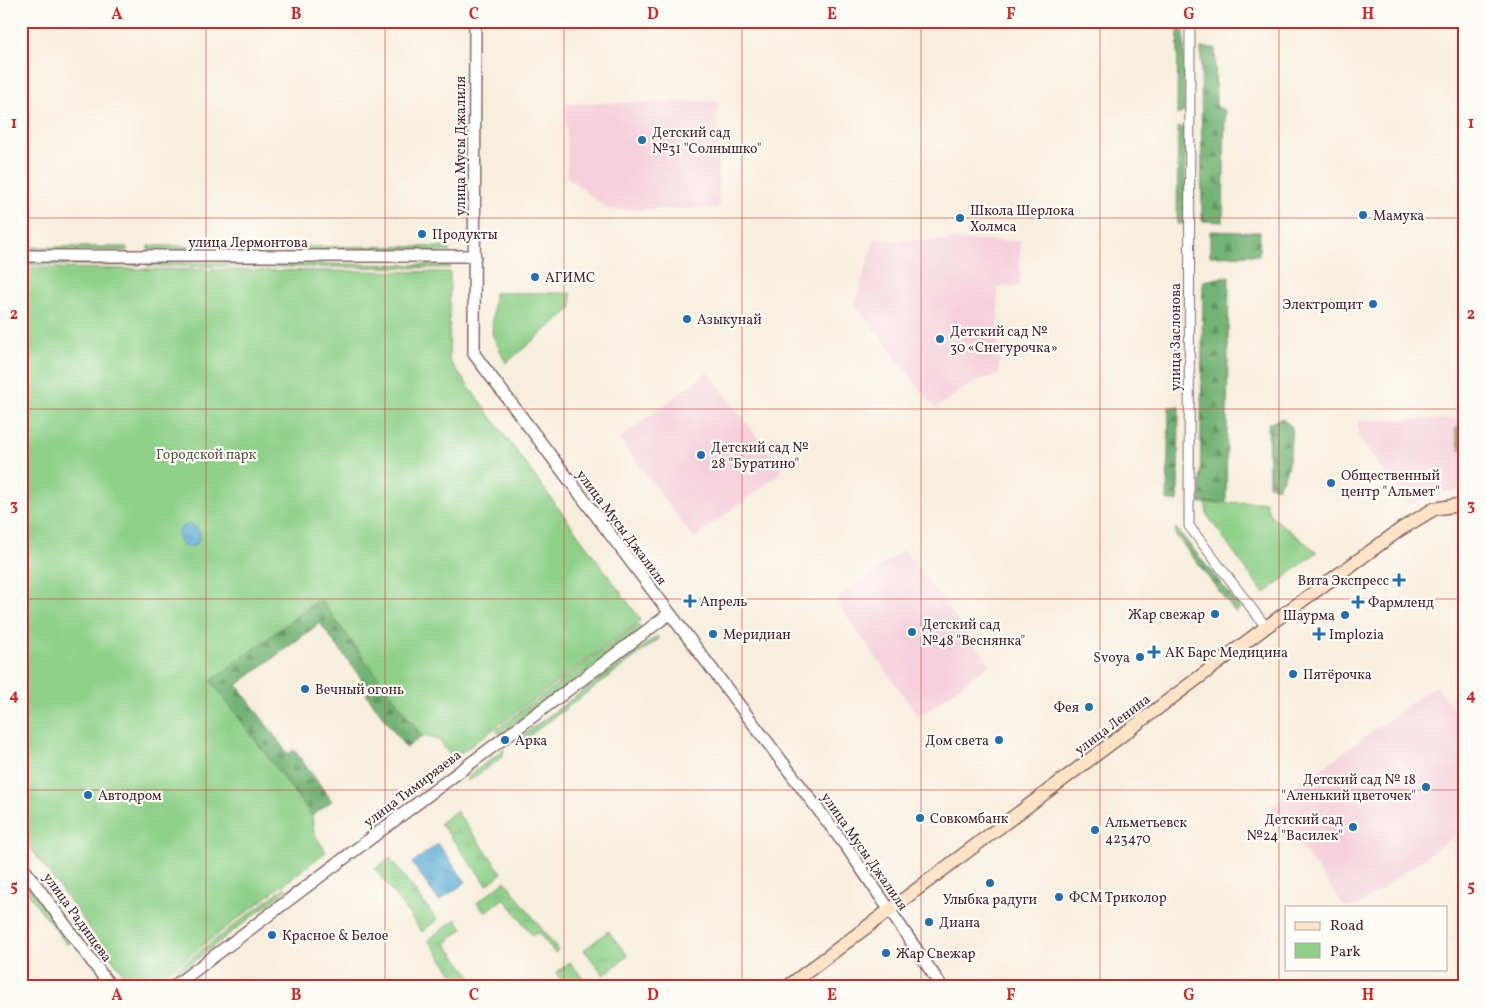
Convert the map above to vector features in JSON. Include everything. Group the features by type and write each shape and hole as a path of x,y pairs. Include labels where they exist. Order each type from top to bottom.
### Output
{"main road":[{"name":"улица Ленина","path":"787,987 1266,628 1422,515 1434,509 1464,504"}],"street":[{"name":"улица Мусы Джалиля","path":"474,21 474,354 848,849 942,987"},
{"name":"улица Заслонова","path":"1190,21 1189,526 1266,628"},
{"name":"улица Лермонтова","path":"21,256 475,256"},
{"name":"улица Тимирязева","path":"173,987 670,614"},
{"name":"улица Радищева","path":"21,865 111,987"}],"shaded area":[{"name":"Детский сад №31 \"Солнышко\"","path":"717,101 719,208 609,210 567,177 566,104"},
{"name":"Детский сад № 30 «Снегурочка»","path":"874,240 1020,241 1020,286 998,287 999,374 978,380 935,408 855,305"},
{"name":"Детский сад № 28 \"Буратино\"","path":"708,372 783,471 694,538 619,439"},
{"path":"1464,419 1464,491 1436,492 1410,506 1358,437 1358,420"},
{"name":"Детский сад №48 \"Веснянка\"","path":"904,549 990,664 919,717 835,600"},
{"path":"1436,685 1464,724 1464,829 1358,906 1344,906 1271,805"}],"green space":[{"path":"1178,21 1184,21 1184,112 1177,115"},
{"path":"1201,48 1215,48 1216,106 1225,111 1223,222 1202,221"},
{"path":"1178,127 1185,128 1185,224 1177,224"},
{"path":"1210,231 1260,232 1259,255 1210,256"},
{"path":"148,246 449,247 449,252 148,250"},
{"path":"21,247 127,247 127,251 21,250"},
{"path":"21,262 139,262 140,265 21,265"},
{"path":"147,262 450,265 450,268 147,266"},
{"name":"Городской парк","path":"21,268 450,272 449,360 641,620 453,759 439,740 422,736 320,599 211,681 312,816 314,833 326,852 148,987 133,987 21,835"},
{"path":"1229,276 1226,503 1200,503 1203,281"},
{"path":"1176,285 1180,290 1180,387 1176,388"},
{"path":"494,293 571,293 572,308 506,363 492,334"},
{"path":"1169,407 1179,407 1178,501 1167,501"},
{"path":"1281,418 1292,427 1287,467 1282,482 1277,488 1269,485 1268,424"},
{"path":"1464,423 1464,449 1460,450 1455,430 1460,424"},
{"path":"1265,502 1272,517 1317,552 1264,594 1207,515 1206,503"},
{"path":"1176,528 1241,608 1235,612 1175,534"},
{"path":"320,599 422,736 406,748 366,694 370,690 320,623 237,685 288,754 294,750 332,801 312,816 210,681"},
{"path":"638,624 643,631 499,734 496,730"},
{"path":"657,636 659,639 522,741 519,738"},
{"path":"504,749 503,756 469,781 466,778"},
{"path":"456,811 502,873 487,885 440,823"},
{"path":"390,858 437,920 422,932 375,869"},
{"path":"24,880 69,941 67,945 21,884 21,881"},
{"path":"505,881 558,950 555,953 538,932 533,936 504,898 485,913 477,903"},
{"path":"285,887 287,890 160,987 152,987"},
{"path":"456,919 463,929 445,943 474,980 469,984 471,987 463,987 428,940"},
{"path":"608,931 628,956 604,975 584,950"},
{"path":"570,962 590,987 567,987 556,973"}],"water":[{"path":"189,525 197,528 200,536 197,544 189,547 181,544 178,536 181,528"},
{"path":"438,844 466,882 439,901 412,863"}],"place":[{"name":"Детский сад №31 \"Солнышко\"","path":"642,140"},
{"name":"Мамука","path":"1363,215"},
{"name":"Школа Шерлока Холмса","path":"960,218"},
{"name":"Продукты","path":"422,234"},
{"name":"АГИМС","path":"535,277"},
{"name":"Электрощит","path":"1373,304"},
{"name":"Азыкунай","path":"687,319"},
{"name":"Детский сад № 30 «Снегурочка»","path":"940,339"},
{"name":"Детский сад № 28 \"Буратино\"","path":"701,455"},
{"name":"Общественный центр \"Альмет\"","path":"1331,483"},
{"name":"Вита Экспресс","path":"1399,580"},
{"name":"Апрель","path":"690,601"},
{"name":"Фармленд","path":"1358,602"},
{"name":"Жар свежар","path":"1215,614"},
{"name":"Шаурма","path":"1345,615"},
{"name":"Детский сад №48 \"Веснянка\"","path":"912,632"},
{"name":"Меридиан","path":"713,634"},
{"name":"Implozia","path":"1319,634"},
{"name":"АК Барс Медицина","path":"1154,652"},
{"name":"Svoya","path":"1140,657"},
{"name":"Пятёрочка","path":"1293,674"},
{"name":"Вечный огонь","path":"305,689"},
{"name":"Фея","path":"1089,707"},
{"name":"Арка","path":"505,740"},
{"name":"Дом света","path":"999,740"},
{"name":"Детский сад № 18 \"Аленький цветочек\"","path":"1426,787"},
{"name":"Автодром","path":"88,795"},
{"name":"Совкомбанк","path":"920,818"},
{"name":"Детский сад №24 \"Василек\"","path":"1353,827"},
{"name":"Альметьевск 423470","path":"1095,830"},
{"name":"Улыбка радуги","path":"990,883"},
{"name":"ФСМ Триколор","path":"1059,897"},
{"name":"Диана","path":"929,922"},
{"name":"Красное & Белое","path":"272,935"},
{"name":"Жар Свежар","path":"886,953"}]}
